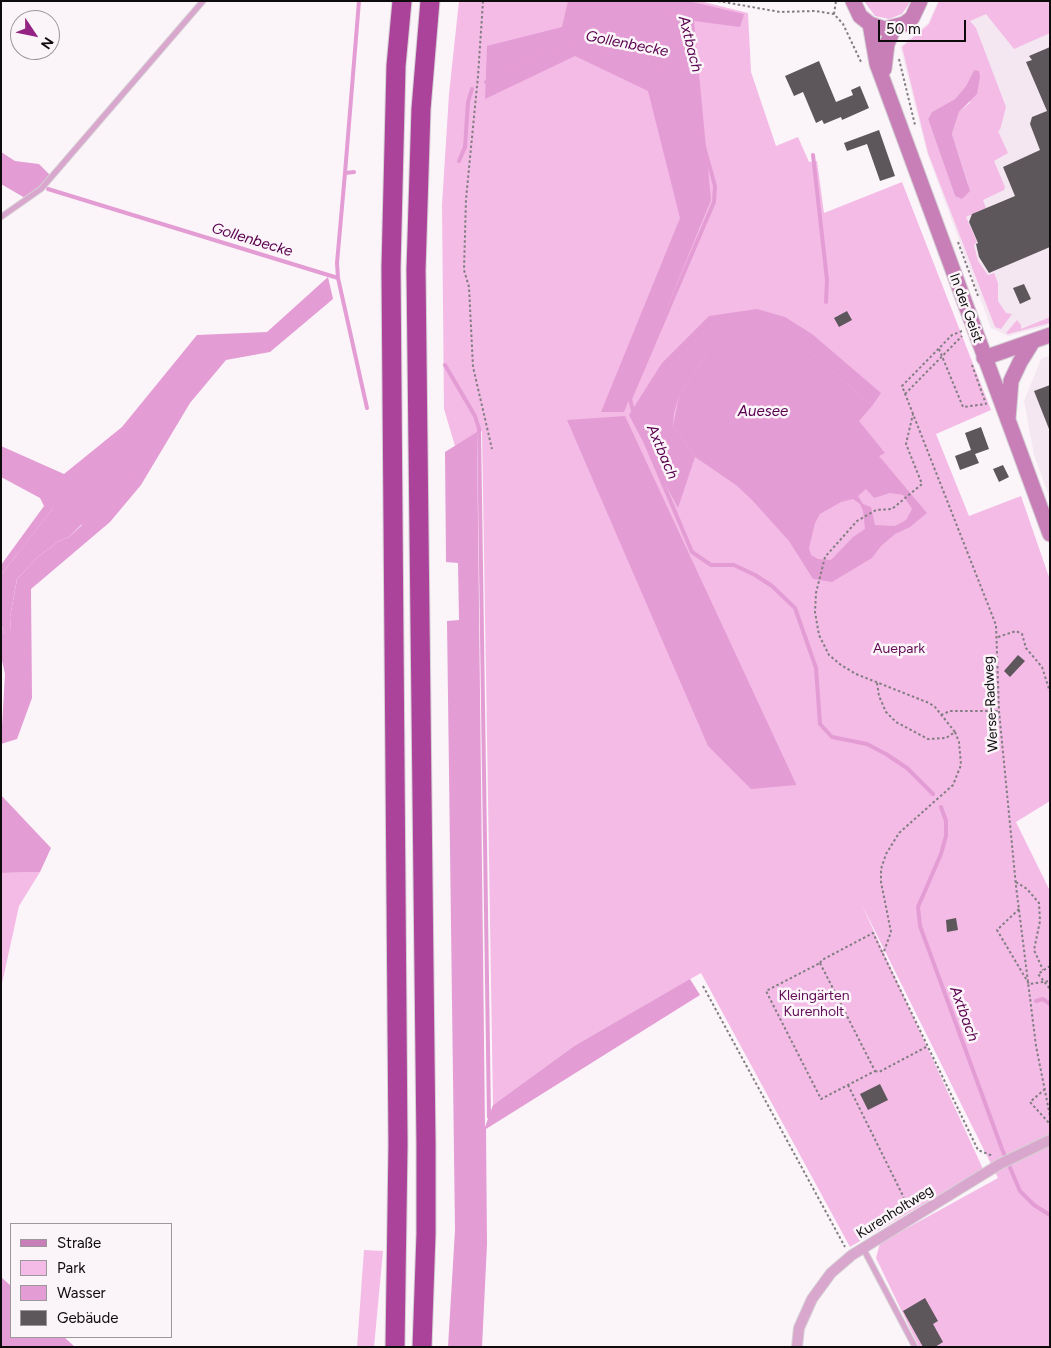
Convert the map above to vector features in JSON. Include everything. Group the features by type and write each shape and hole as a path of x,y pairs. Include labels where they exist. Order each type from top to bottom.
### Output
{"highway":[{"path":"395,1347 398,1145 390,268 394,114 402,1"},
{"path":"422,1347 426,1234 426,1144 416,270 421,109 430,1"}],"main road":[{"path":"845,6 870,24 885,29 894,28 912,18 920,1"},
{"name":"In der Geist","path":"870,24 877,64 978,360 1008,424 1050,534"},
{"name":"In der Geist","path":"884,81 887,44 894,28"},
{"path":"978,360 1050,335"},
{"path":"1008,424 1011,381 1033,341"}],"street":[{"name":"Kurenholtweg","path":"797,1347 798,1328 812,1299 831,1273 848,1258 913,1216 1000,1164 1050,1140"}],"lane":[{"path":"1,217 41,189 204,1"},
{"path":"863,1248 915,1347"}],"path":[{"path":"483,1 466,199 464,270 469,287 473,366 492,449"},
{"path":"718,1 780,12 845,6"},
{"path":"836,1 845,6"},
{"path":"845,6 843,24 853,44"},
{"path":"960,331 962,337 906,394 902,386 939,349 952,335 960,331"},
{"path":"939,349 962,407 986,404 978,360"},
{"name":"Werse-Radweg","path":"906,394 996,625 998,637 999,711 1016,882 1036,1046 1050,1116"},
{"path":"883,954 891,932 881,882 881,869 886,854 899,833 953,785 961,765 959,742 955,732 935,707 914,696 856,674 829,655 819,635 815,612 816,593 825,557 857,521 876,510 892,509 913,494 922,484 906,444 913,414"},
{"path":"998,637 1016,631 1022,634 1026,648 1042,667 1050,692"},
{"path":"877,683 879,696 886,712 896,722 928,739 946,738 955,732"},
{"path":"941,715 950,711 999,711"},
{"path":"1016,882 1027,889 1039,903 1040,922 1034,950 1043,970"},
{"path":"1019,909 997,930 1029,984 1050,981"},
{"path":"928,1046 879,1072 875,1071 821,1099 766,991 873,933 928,1046 978,1150 992,1153 1000,1164"},
{"path":"820,963 875,1071"},
{"path":"1050,966 1038,974 1050,989"},
{"path":"702,986 842,1239 848,1258"},
{"path":"848,1085 913,1216"},
{"path":"1045,1089 1030,1102 1050,1124"}],"shaded area":[{"path":"568,1 688,1 744,14 740,27 694,21 711,200 624,412 601,412 680,218 648,91 575,56 485,99 487,46 562,27"},
{"path":"938,1 1050,1 1050,325 1008,336 991,328 927,153 900,46 928,23"},
{"path":"1,152 15,161 39,164 50,175 39,188 25,198 1,184"},
{"path":"328,277 333,299 270,352 226,360 190,403 141,485 110,522 31,589 32,698 17,739 1,744 5,674 1,656 1,623 4,634 11,631 10,617 17,579 39,556 59,541 69,537 82,525 53,508 1,575 1,565 44,506 40,498 1,477 1,446 64,474 122,427 197,335 267,332"},
{"path":"757,309 785,317 812,334 881,393 872,406 806,348 707,353 679,396 674,413 673,426 695,457 678,508 629,415 662,363 709,316"},
{"path":"1050,355 1050,499 1034,455 1024,401 1041,359"},
{"path":"625,416 796,785 751,789 708,746 567,420"},
{"path":"477,432 485,1127 493,1105 574,1046 690,979 700,995 486,1129 487,1244 482,1347 448,1347 455,1230 447,621 459,620 458,563 446,562 445,452"},
{"path":"1,795 51,848 40,872 1,873"},
{"path":"1,1277 10,1285 10,1338 65,1338 75,1347 1,1347"}],"green space":[{"path":"459,1 700,1 748,13 751,72 776,146 798,137 809,162 817,161 824,213 902,182 991,410 936,434 969,516 1021,496 1050,580 1050,801 1016,822 1050,891 1050,1347 919,1347 876,1258 880,1243 998,1178 861,903 983,1169 850,1247 701,973 574,1046 493,1105 482,431 455,446 444,409 442,205 449,94"},
{"path":"864,1 911,1 902,14 889,19 875,16"},
{"path":"939,1 1050,1 1050,33 1014,49 986,14 970,21 976,28 1006,107 1000,130 998,131 1008,153 994,161 1005,187 1004,190 983,200 986,208 966,217 977,242 974,245 978,261 988,275 994,273 998,283 998,301 1006,313 1012,314 1001,329 995,327 928,153 902,47 929,24","holes":["974,70 970,103 959,112 952,134 968,184 955,196 928,119 932,112 955,99 966,86"]},
{"path":"1050,317 1050,323 1006,333 1017,320 1021,325 1021,329"},
{"path":"40,872 19,906 1,988 1,873"},
{"path":"364,1250 383,1251 374,1347 357,1347"}],"water":[{"path":"974,70 979,71 980,77 977,94 959,112 952,134 970,191 962,199 955,196 928,119 932,112 955,99 966,86"},
{"name":"Auesee","path":"758,326 771,328 806,348 872,406 859,421 885,453 879,456 927,513 910,527 895,534 881,546 872,558 832,582 813,579 789,541 752,500 736,485 695,457 673,426 679,396 707,353 729,339","holes":["866,489 874,498 890,493 903,495 912,509 906,520 895,526 875,525 871,507 863,504 858,496","853,499 860,504 863,511 865,529 853,537 831,560 818,559 811,555 809,548 815,523 820,514 841,502"]},
{"path":"163,383 169,388 160,408 153,418 146,421 139,420 137,413"},
{"path":"133,427 148,447 144,467 139,476 106,486 95,495 81,497 72,492 71,483 82,467 111,440"},
{"path":"60,507 74,511 85,521 69,537 59,541 39,556 17,579 10,617 11,631 8,636 4,634 1,623 1,575 53,508"}],"building":[{"path":"1050,47 1050,247 989,273 979,257 976,244 978,243 969,222 972,214 1015,196 1003,167 1040,150 1030,124 1032,117 1047,111 1026,62 1032,60 1029,56"},
{"path":"819,61 836,102 853,95 851,90 860,86 869,108 842,120 841,117 824,124 822,120 816,123 803,92 794,96 785,76"},
{"path":"879,130 895,176 880,181 867,144 847,151 844,143"},
{"path":"1024,284 1031,299 1020,304 1013,288"},
{"path":"847,311 852,320 839,327 834,318"},
{"path":"1050,385 1050,429 1049,429 1034,391"},
{"path":"981,427 989,449 975,454 979,463 960,470 955,456 971,450 965,433"},
{"path":"1003,465 1009,477 999,482 993,469"},
{"path":"1018,655 1025,661 1010,677 1004,671"},
{"path":"956,918 958,930 947,932 946,920"},
{"path":"880,1084 888,1100 868,1110 860,1094"},
{"path":"925,1298 938,1321 933,1324 943,1342 935,1347 923,1347 903,1311"}],"waterway":[{"path":"345,173 359,1"},
{"name":"Axtbach","path":"667,1 679,57 715,186 714,202 630,399 634,415 692,552 711,565 734,565 755,575 772,586 795,608 816,668 820,724 832,737 867,744 886,754 907,768 933,794"},
{"name":"Gollenbecke","path":"486,82 571,44 682,67"},
{"name":"Gollenbecke","path":"459,161 465,147 468,102 472,89"},
{"path":"813,155 827,280 826,302"},
{"name":"Gollenbecke","path":"1,167 9,170 31,185"},
{"path":"354,172 345,173 337,263 338,278 367,408"},
{"name":"Gollenbecke","path":"48,189 338,278"},
{"path":"445,365 475,416 479,429 489,1117"},
{"name":"Axtbach","path":"941,807 946,821 946,836 941,854 918,907 920,926 1002,1149 1020,1191 1034,1205 1050,1215"},
{"path":"1036,1001 1043,999 1050,1004"}],"park label":[{"name":"Auepark","path":"899,649"},
{"name":"Kleingärten Kurenholt","path":"814,1004"}]}
